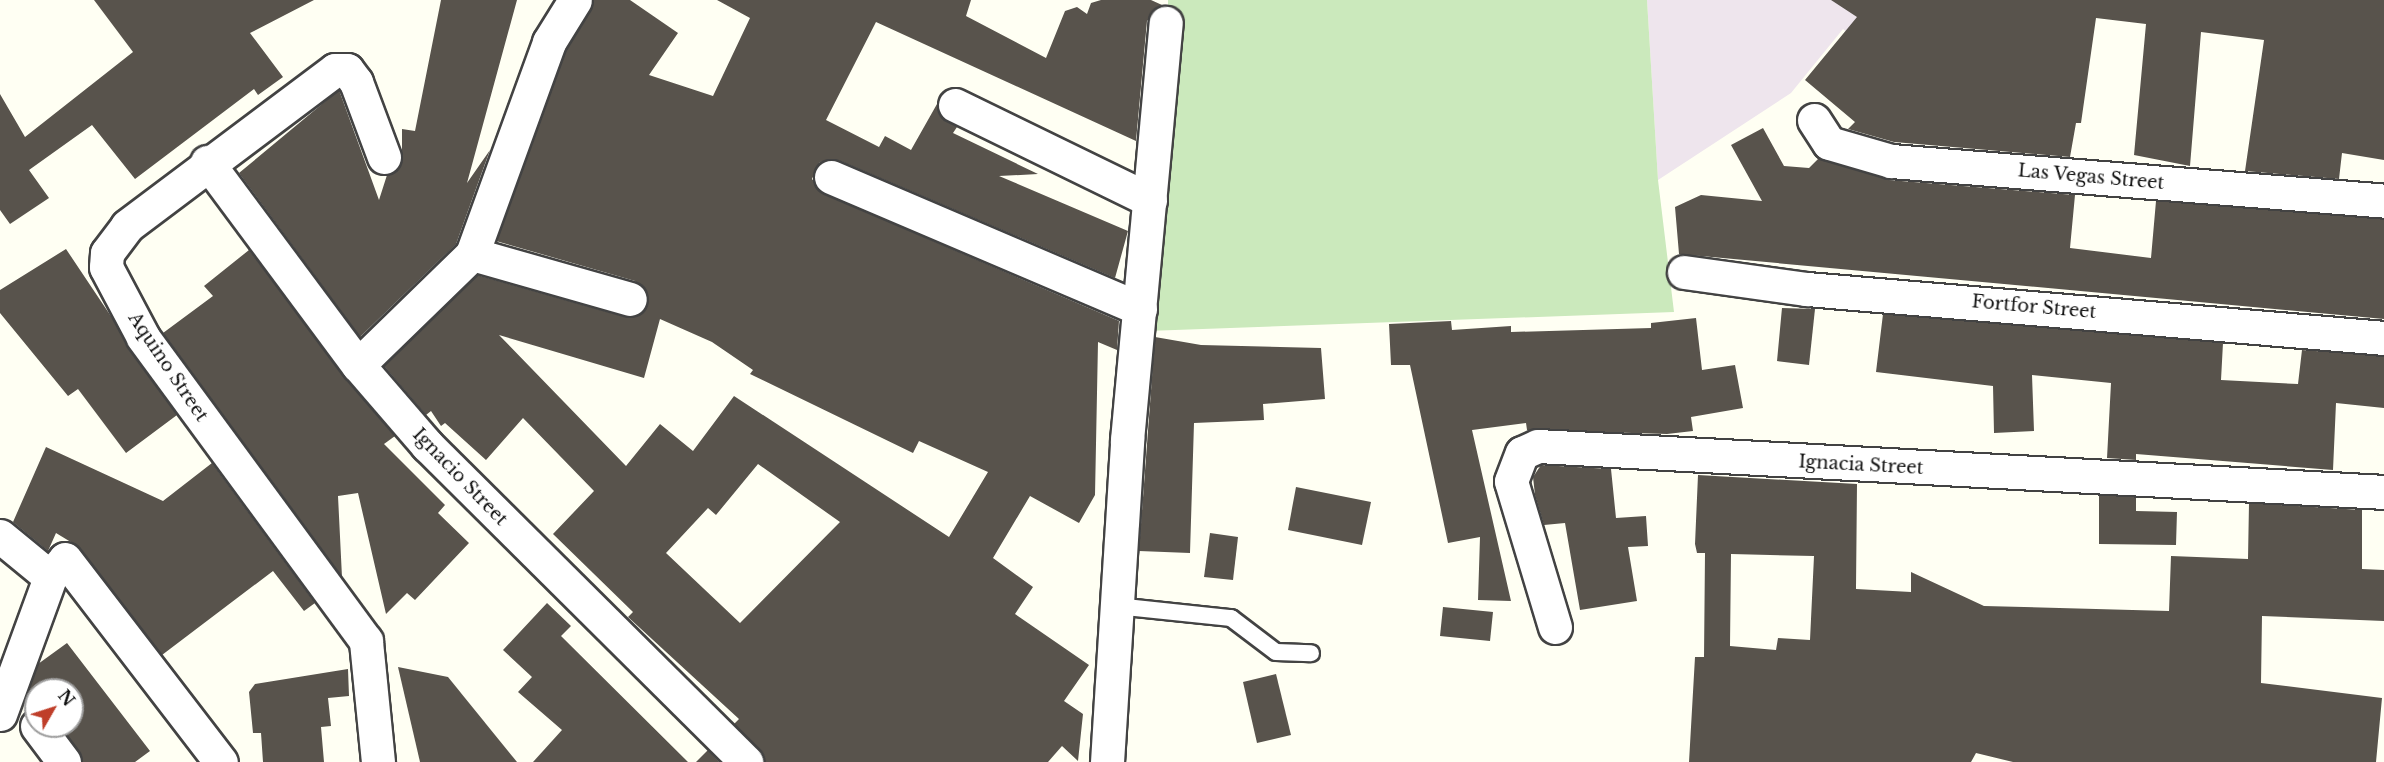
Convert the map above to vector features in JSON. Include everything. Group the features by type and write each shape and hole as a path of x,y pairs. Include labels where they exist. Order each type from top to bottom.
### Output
{"street":[{"path":"358,365 472,254 549,42 575,0"},
{"path":"1107,762 1116,606 1166,23"},
{"name":"Aquino Street","path":"378,762 366,641 143,337 106,267 107,253 127,226 207,162 334,70 347,70 356,81 384,157"},
{"path":"955,105 1150,200"},
{"name":"Las Vegas Street","path":"1814,120 1829,143 1891,161 2384,201"},
{"name":"Ignacio Street","path":"207,162 358,365 427,445 746,762"},
{"path":"831,177 1140,309"},
{"path":"472,254 630,299"},
{"name":"Fortfor Street","path":"1684,272 1807,289 2384,338"},
{"name":"Ignacia Street","path":"1555,627 1511,481 1522,453 1538,446 2384,492"},
{"path":"0,536 53,570"},
{"path":"53,570 74,563 221,762"},
{"path":"24,716 5,702 53,570"},
{"path":"46,738 63,762"}],"lane":[{"path":"1116,606 1231,618 1276,652 1311,652"}],"shaded area":[{"path":"1647,0 1977,0 1894,71 1843,29 1791,93 1658,180"}],"green space":[{"path":"1168,0 1647,0 1658,180 1674,312 1147,331 1168,72"}],"building":[{"path":"94,0 314,0 250,33 283,77 258,95 254,89 135,179 92,125 29,170 49,198 10,224 0,210 0,94 25,137 133,52"},
{"path":"441,0 517,0 467,183 490,150 456,244 360,337 239,173 339,90 379,200 387,175 402,161 402,129 415,131"},
{"path":"594,0 630,0 678,33 649,75 713,96 750,18 717,0 971,0 966,16 1046,58 1065,11 1077,7 1087,14 1091,3 1101,0 1151,0 1162,5 1147,21 1136,141 876,22 826,120 879,147 885,136 911,150 937,104 940,116 957,127 953,133 1038,174 999,176 1128,231 1115,278 838,160 820,162 812,179 824,194 1119,321 1117,350 1098,342 1095,495 1079,523 1030,496 993,558 1033,587 1015,614 1089,665 1064,701 1083,714 1078,761 1062,746 1048,762 764,762 759,749 734,724 739,719 628,617 633,612 553,534 594,491 523,418 486,460 445,423 441,426 431,411 426,415 384,366 477,275 625,317 635,317 648,305 648,294 635,281 496,241 566,50","holes":["660,319 712,342 753,370 750,374 913,453 919,441 988,472 949,537 734,396 693,451 660,424 626,466 499,335 644,378","758,464 840,522 740,623 666,553 708,508 716,515"]},
{"path":"1831,0 2384,0 2384,160 2342,153 2339,179 2245,171 2264,40 2201,32 2190,166 2134,155 2146,24 2096,18 2081,123 2076,123 2070,157 1894,142 1848,129 1855,122 1805,80 1857,17"},
{"path":"1763,128 1784,166 1809,168 1819,158 1889,180 2075,195 2070,248 2151,258 2156,201 2384,219 2384,319 1679,254 1675,207 1701,195 1762,201 1731,145"},
{"path":"66,249 177,415 126,453 78,389 68,396 0,313 0,290"},
{"path":"249,250 395,436 384,444 445,505 438,513 469,543 415,600 407,593 386,614 358,493 338,496 342,577 163,333 213,296 204,286"},
{"path":"1782,308 1815,309 1809,365 1777,361"},
{"path":"1883,314 2223,343 2221,380 2298,384 2302,350 2384,356 2384,408 2336,403 2333,470 2136,454 2136,460 2107,458 2111,383 2032,375 2034,431 1994,433 1993,386 1876,372"},
{"path":"1696,318 1702,370 1735,365 1743,408 1691,417 1693,431 1667,434 1527,430 1526,423 1472,430 1511,601 1478,600 1480,537 1448,543 1410,365 1391,365 1389,324 1451,321 1452,330 1511,326 1511,332 1651,328 1651,323"},
{"path":"1155,337 1201,345 1321,348 1325,399 1263,404 1264,420 1194,423 1190,553 1139,551"},
{"path":"46,447 163,501 212,463 315,603 304,611 273,571 162,655 79,547 56,533 48,551 13,522"},
{"path":"1541,465 1611,469 1616,518 1646,516 1648,546 1628,547 1637,601 1580,610 1565,523 1544,525 1535,495 1533,477"},
{"path":"1698,475 1857,484 1856,589 1911,592 1911,572 1984,606 2169,611 2171,556 2248,559 2249,503 2362,510 2362,569 2384,570 2384,621 2262,616 2261,683 2382,698 2376,762 2013,762 1976,753 1971,762 1689,762 1695,657 1704,657 1705,553 1697,553 1695,544","holes":["1731,554 1814,556 1810,640 1778,638 1776,650 1730,646"]},
{"path":"1296,487 1371,502 1362,545 1288,530"},
{"path":"2099,495 2136,497 2136,511 2177,512 2176,545 2099,544"},
{"path":"1210,533 1238,537 1233,580 1204,577"},
{"path":"547,603 571,626 561,636 688,762 533,762 562,730 518,692 532,677 503,650"},
{"path":"1443,607 1493,612 1490,641 1440,636"},
{"path":"67,643 150,751 135,762 82,762 67,738 84,738 84,678 33,678 38,664"},
{"path":"398,667 448,677 517,762 420,762"},
{"path":"348,669 349,696 328,698 331,726 321,727 324,762 263,762 261,733 253,733 249,692 255,684"},
{"path":"1276,674 1291,735 1257,743 1243,682"},
{"path":"708,750 719,762 696,762"}]}
